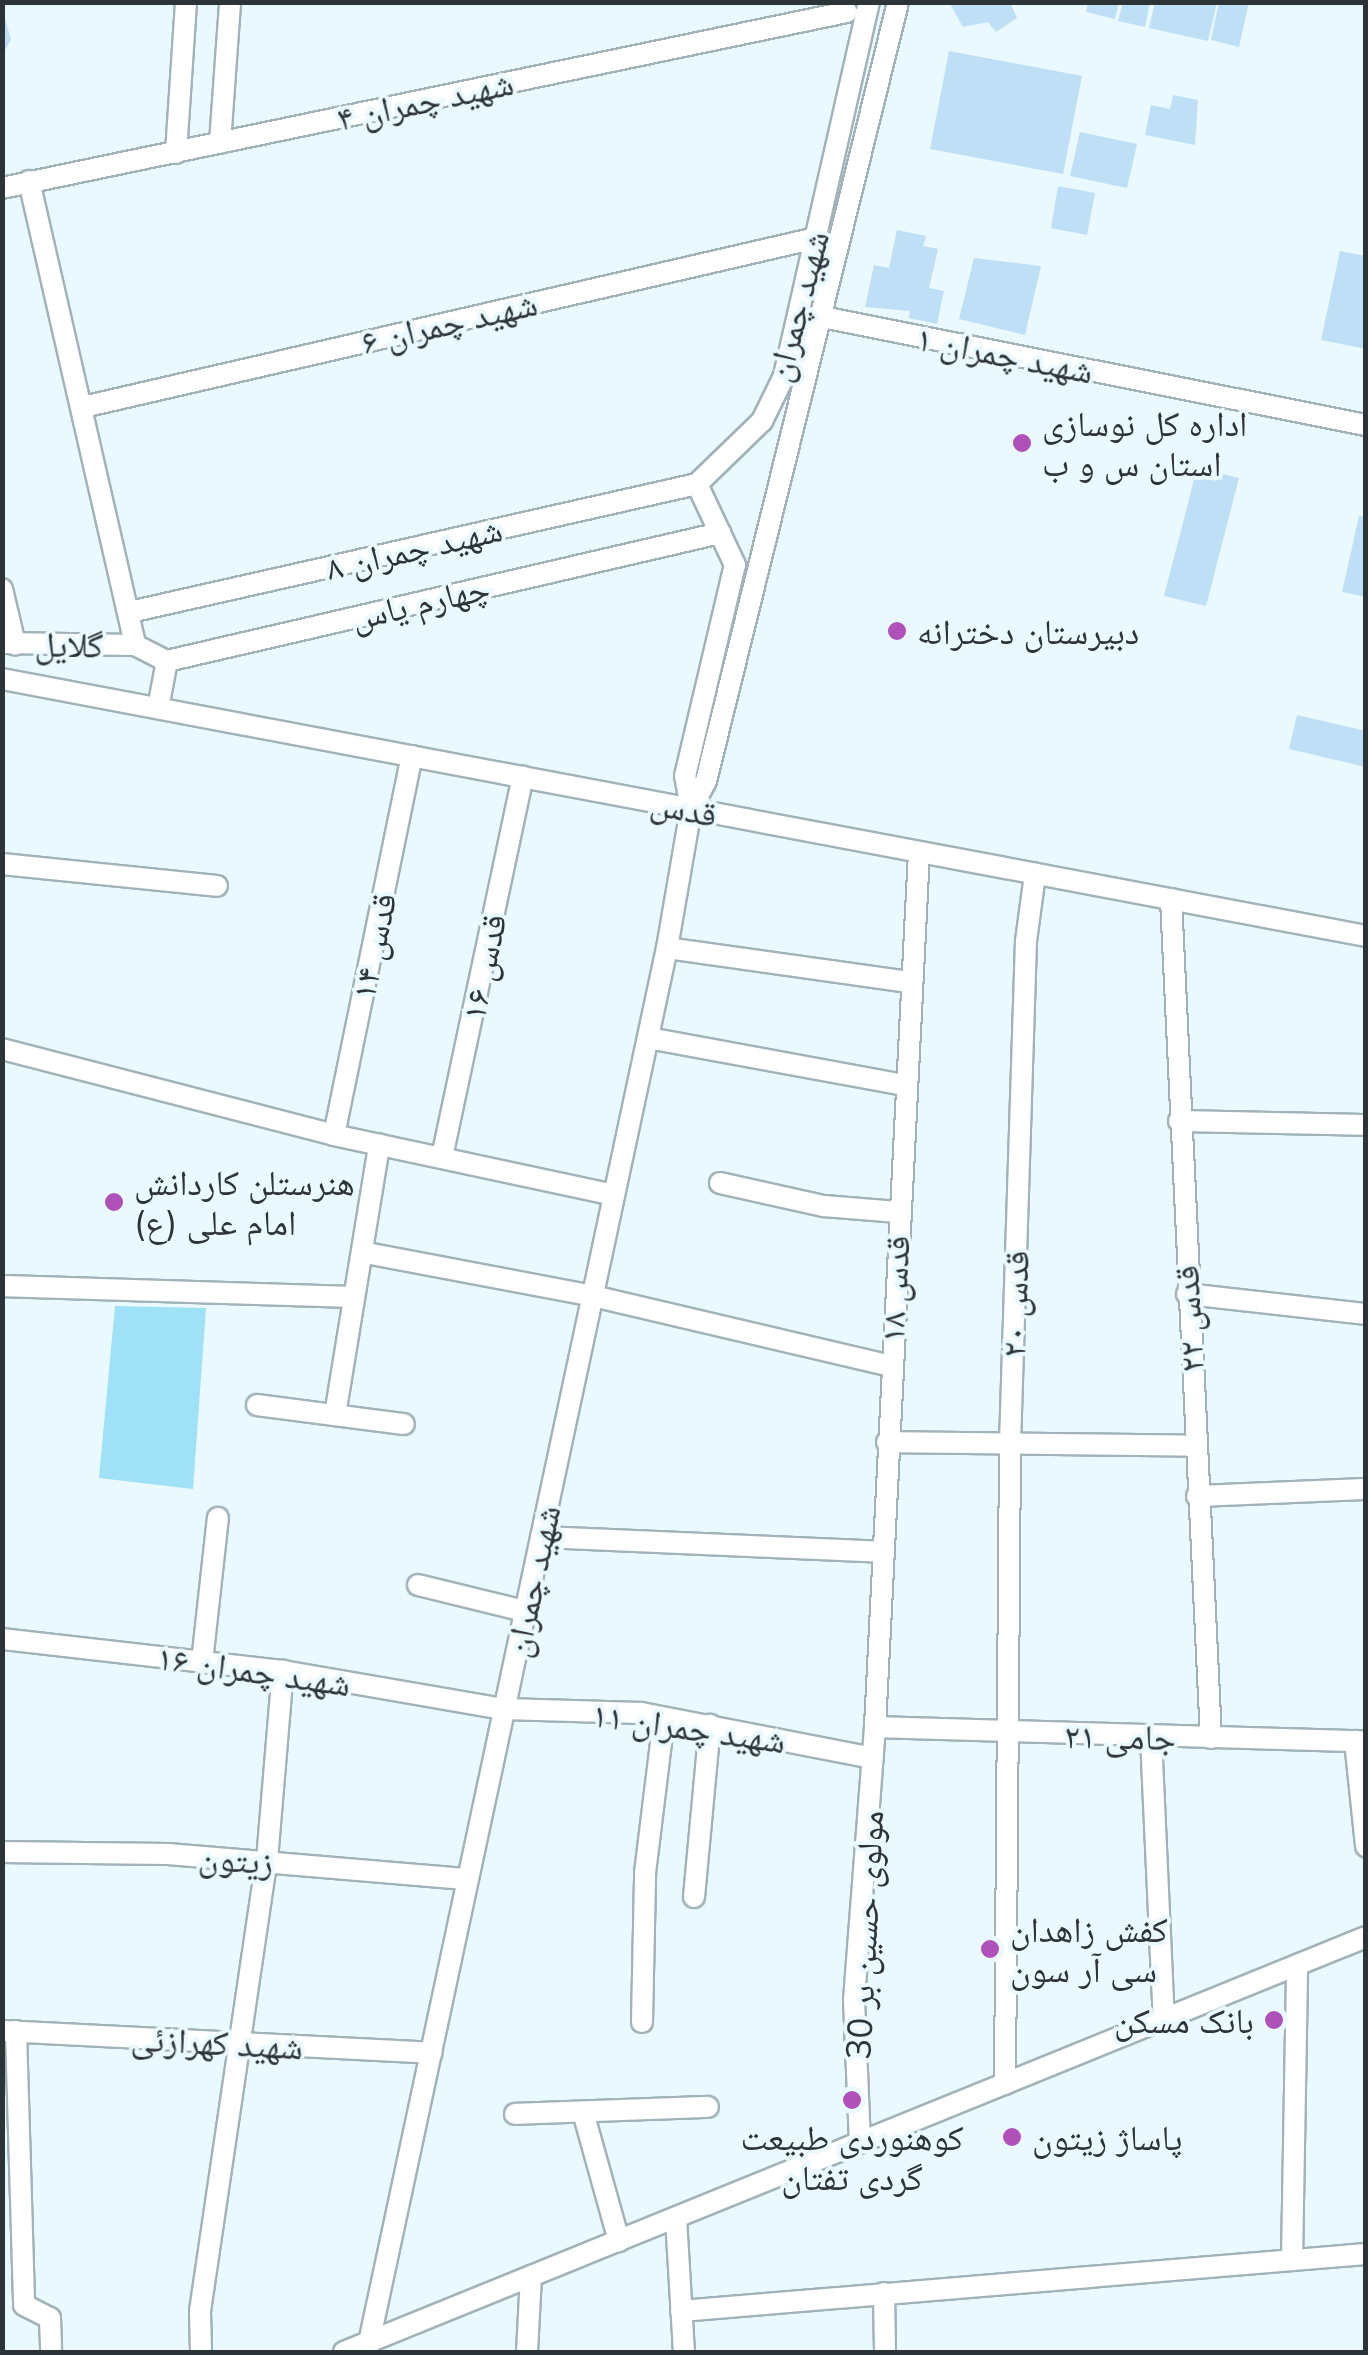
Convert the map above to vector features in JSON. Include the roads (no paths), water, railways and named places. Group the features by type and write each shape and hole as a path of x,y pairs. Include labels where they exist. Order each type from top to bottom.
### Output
{"street":[{"path":"176,153 186,2"},
{"path":"220,143 230,2"},
{"name":"شهید چمران","path":"691,809 684,776 735,565 698,484 762,421 784,376 870,2"},
{"name":"شهید چمران","path":"368,2348 667,948 691,809 706,781 898,2"},
{"name":"شهید چمران ۴","path":"2,188 847,12"},
{"path":"29,182 84,408 135,645 168,661 158,708"},
{"name":"شهید چمران ۶","path":"84,408 816,238"},
{"name":"شهید چمران ۱","path":"822,317 1366,425"},
{"name":"شهید چمران ۸","path":"130,612 698,484"},
{"name":"چهارم یاس","path":"168,661 720,533"},
{"path":"2,589 9,644"},
{"name":"گلایل","path":"9,644 135,645"},
{"name":"قدس","path":"2,679 1366,936"},
{"name":"قدس ۱۴","path":"334,1135 412,756"},
{"name":"قدس ۱۶","path":"442,1157 523,777"},
{"name":"قدس ۱۸","path":"875,1727 904,1085 919,852"},
{"path":"2,864 218,886"},
{"name":"قدس ۲۰","path":"1006,2084 1010,1444 1026,941 1035,874"},
{"name":"قدس ۲۲","path":"1171,900 1194,1446 1211,1738"},
{"path":"667,948 910,982"},
{"path":"648,1038 904,1085"},
{"path":"2,1048 334,1135 614,1195"},
{"path":"1179,1121 1366,1125"},
{"path":"335,1415 352,1297 366,1253 379,1144"},
{"path":"720,1183 824,1206 898,1212"},
{"path":"366,1253 593,1296 890,1366"},
{"path":"2,1286 352,1297"},
{"path":"1187,1294 1366,1314"},
{"path":"257,1405 404,1424"},
{"path":"888,1442 1194,1446"},
{"path":"1197,1496 1366,1489"},
{"path":"202,1662 218,1518"},
{"path":"541,1537 883,1552"},
{"path":"418,1585 526,1611"},
{"name":"شهید چمران ۱۶","path":"2,1639 283,1672 504,1709"},
{"path":"200,2352 200,2311 267,1860 283,1672"},
{"name":"شهید چمران ۱۱","path":"504,1709 710,1725 873,1758"},
{"path":"642,2022 645,1872 664,1719"},
{"path":"694,1896 710,1725"},
{"name":"جامی ۲۱","path":"875,1727 1360,1742"},
{"name":"مولوی حسین بر 30","path":"860,2143 854,2000 875,1727"},
{"path":"1150,1737 1164,2019"},
{"path":"1360,1742 1366,1846"},
{"name":"زیتون","path":"2,1852 267,1860 468,1880"},
{"path":"344,2352 368,2348 531,2276 1366,1937"},
{"path":"1292,2260 1297,1965"},
{"path":"9,2031 12,2209 24,2305 50,2318 51,2352"},
{"name":"شهید کهرازئی","path":"9,2031 431,2053"},
{"path":"515,2114 708,2107"},
{"path":"582,2112 619,2241"},
{"path":"676,2218 684,2352"},
{"path":"681,2311 1366,2254"},
{"path":"526,2352 531,2276"},
{"path":"884,2294 885,2352"}],"place":[{"name":"اداره کل نوسازی استان س و ب","path":"1022,443"},
{"name":"دبیرستان دخترانه","path":"897,631"},
{"name":"هنرستلن کاردانش امام علی (ع)","path":"114,1202"},
{"name":"کفش زاهدان سی آر سون","path":"990,1949"},
{"name":"بانک مسکن","path":"1274,2020"},
{"name":"کوهنوردی طبیعت گردی تفتان","path":"852,2100"},
{"name":"پاساژ زیتون","path":"1012,2137"}]}
